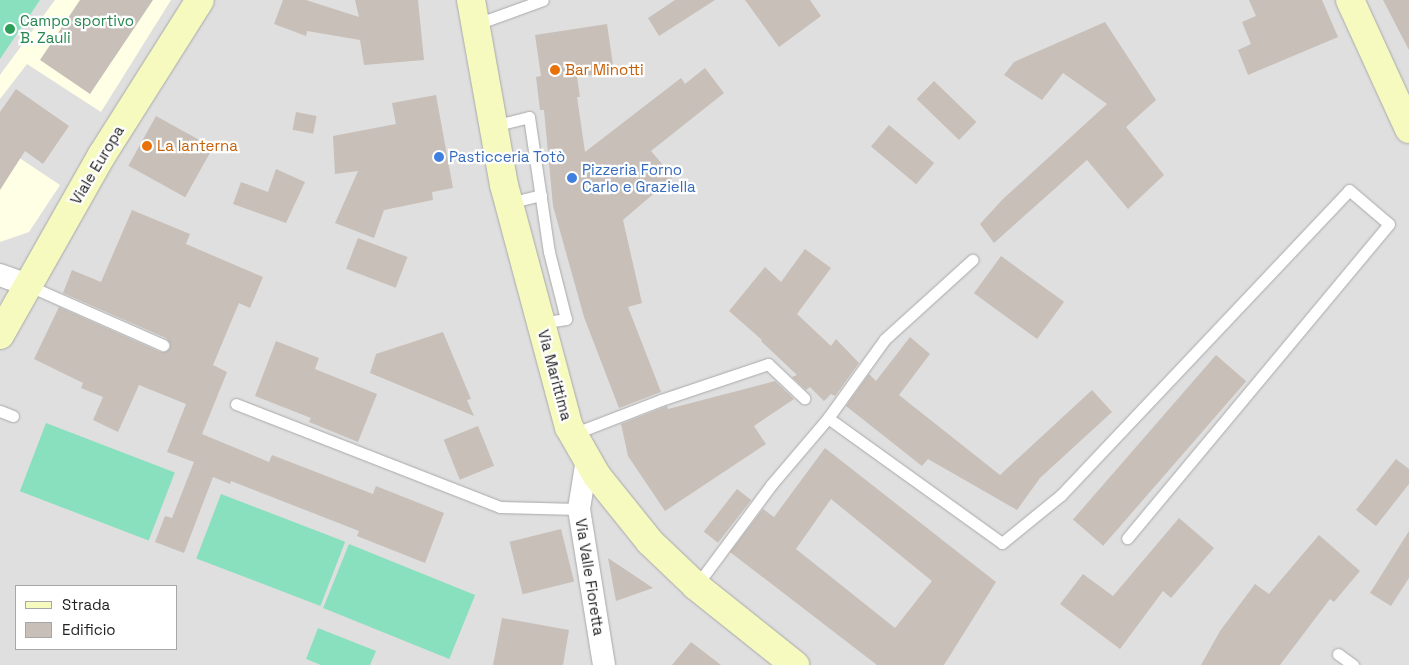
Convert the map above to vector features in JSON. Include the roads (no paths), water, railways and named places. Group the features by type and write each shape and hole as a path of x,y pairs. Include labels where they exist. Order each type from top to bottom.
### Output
{"main road":[{"name":"Viale Europa","path":"0,335 27,284 102,155 200,0"},
{"path":"1350,0 1409,130"},
{"name":"Via Marittima","path":"472,12 509,203 537,256 541,322 569,427 587,460 629,518 650,542 696,586 795,665"}],"street":[{"path":"0,275 27,284"},
{"name":"Via Valle Fioretta","path":"587,460 579,509 604,665"}],"lane":[{"path":"472,12 543,0"},
{"path":"493,126 529,118 541,195 537,256"},
{"path":"828,418 1002,543 1061,495 1349,190 1389,224 1127,538"},
{"path":"509,203 541,195"},
{"path":"696,586 771,485 828,418 885,338 972,260"},
{"path":"27,284 163,345"},
{"path":"573,434 661,400 768,364 804,398"},
{"path":"236,404 500,507 579,509"},
{"path":"0,412 13,416"},
{"path":"1338,654 1353,665"}],"place":[{"name":"Campo sportivo B. Zauli","path":"10,29"},
{"name":"Bar Minotti","path":"555,70"},
{"name":"La lanterna","path":"147,146"},
{"name":"Pasticceria Totò","path":"439,157"},
{"name":"Pizzeria Forno Carlo e Graziella","path":"572,178"}]}
